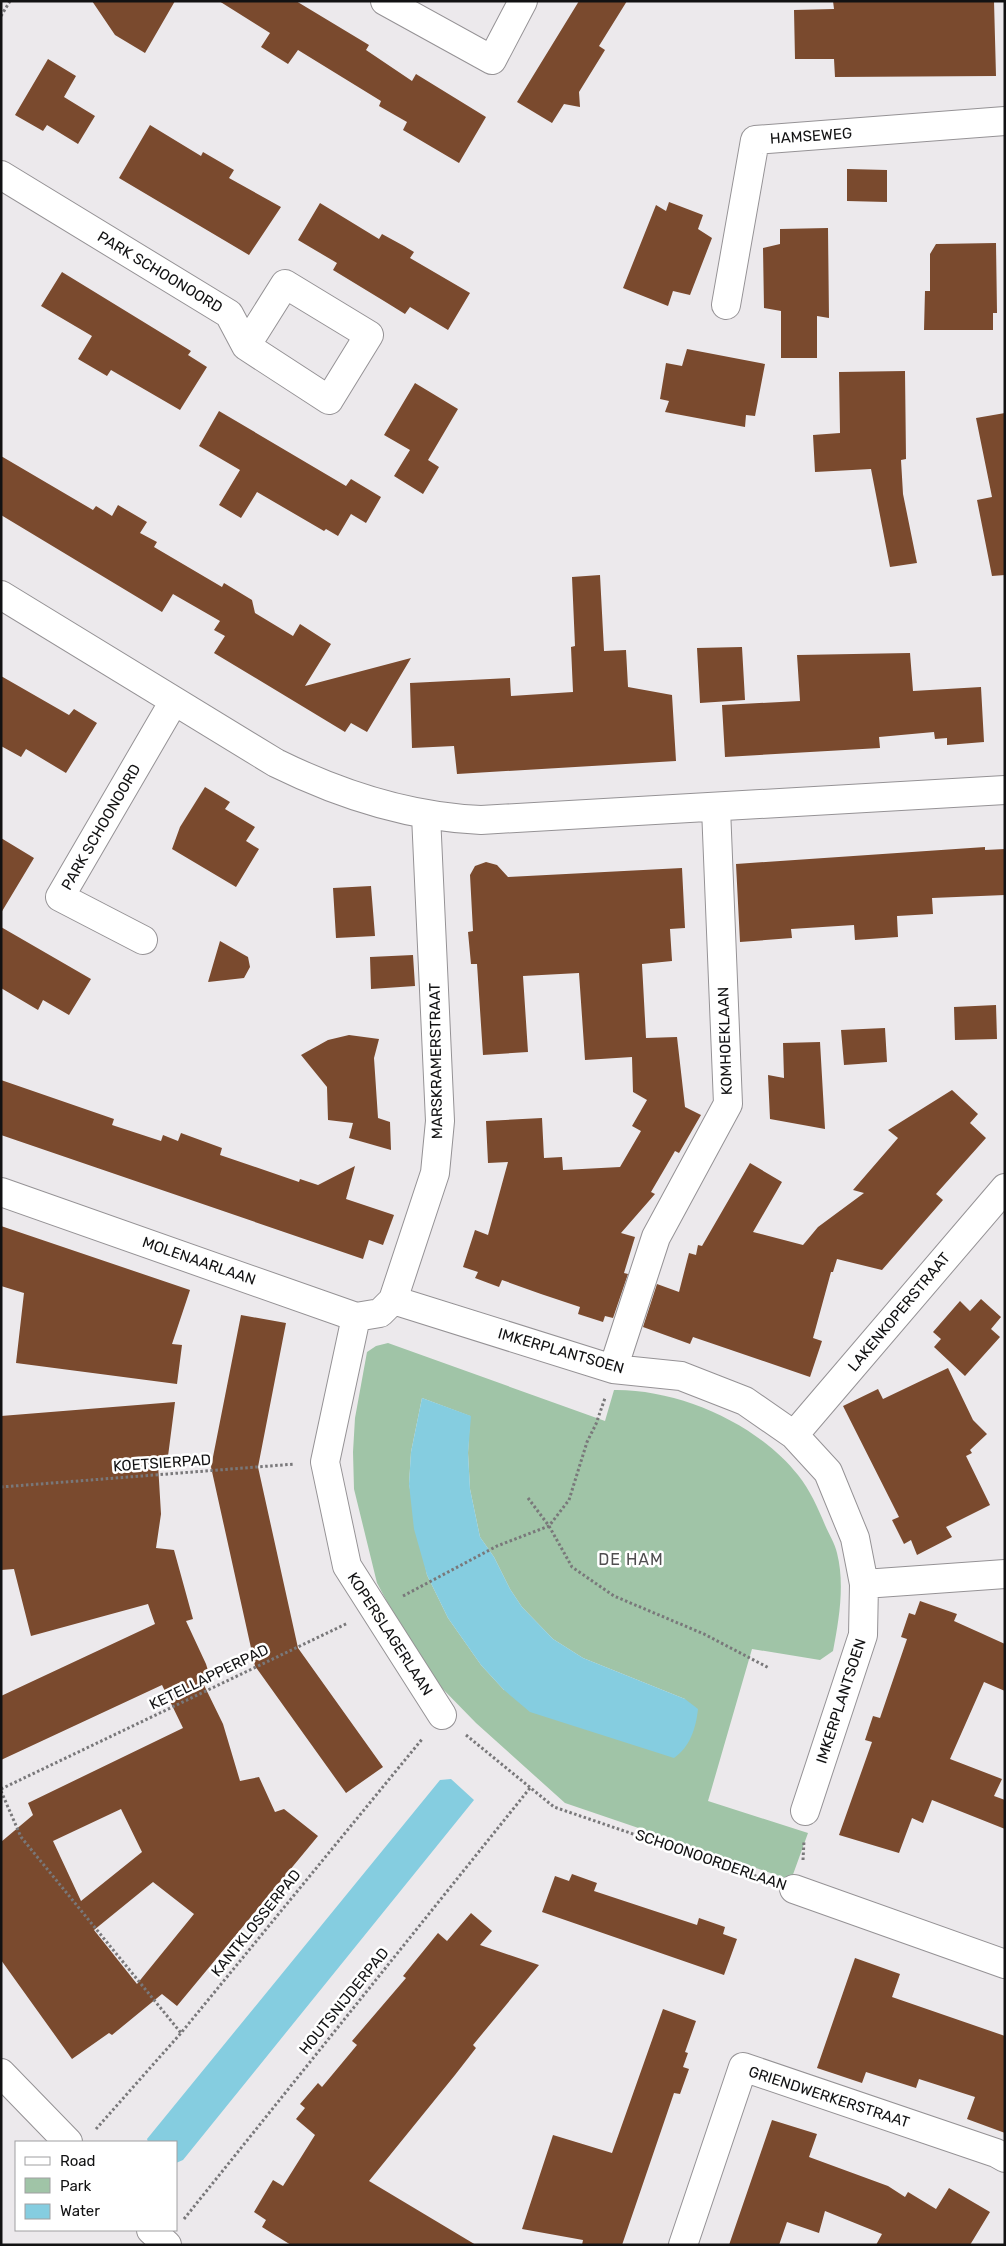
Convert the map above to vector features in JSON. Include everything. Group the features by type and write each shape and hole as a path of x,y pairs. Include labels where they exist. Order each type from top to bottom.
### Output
{"street":[{"path":"385,1 422,11 492,60 523,1"},
{"name":"HAMSEWEG","path":"726,305 755,140 1005,121"},
{"name":"PARK SCHOONOORD","path":"1,175 229,314 246,346 329,400 368,335 285,284 246,346"},
{"path":"1,595 276,763 316,783 355,797 445,819 481,820 716,808 1005,790"},
{"name":"PARK SCHOONOORD","path":"143,940 60,897 174,701"},
{"name":"KOMHOEKLAAN","path":"613,1369 656,1237 728,1104 716,808"},
{"name":"MARSKRAMERSTRAAT","path":"393,1300 435,1173 440,1121 426,815"},
{"name":"LAKENKOPERSTRAAT","path":"794,1435 1005,1188"},
{"name":"MOLENAARLAAN","path":"1,1192 356,1316 380,1313 393,1300"},
{"name":"IMKERPLANTSOEN","path":"393,1300 613,1369 681,1376 745,1401 794,1435 828,1472 855,1538 864,1584 863,1634 805,1811"},
{"name":"KOPERSLAGERLAAN","path":"356,1316 325,1462 347,1566 442,1715"},
{"path":"864,1584 1005,1574"},
{"name":"SCHOONOORDERLAAN","path":"794,1889 1005,1964"},
{"name":"GRIENDWERKERSTRAAT","path":"683,2245 743,2067 996,2153 1005,2158"},
{"path":"1,2073 79,2139"}],"path":[{"path":"1,16 10,1"},
{"path":"549,1526 569,1500 613,1369"},
{"name":"KOETSIERPAD","path":"1,1486 325,1462"},
{"path":"528,1498 549,1526 572,1567 614,1596 704,1634 769,1668"},
{"name":"KETELLAPPERPAD","path":"1,1790 376,1610 497,1546 549,1526"},
{"name":"SCHOONOORDERLAAN","path":"442,1715 554,1807 794,1889"},
{"name":"KANTKLOSSERPAD","path":"79,2139 181,2033 442,1715"},
{"name":"HOUTSNIJDERPAD","path":"182,2221 530,1788"},
{"path":"1,1790 21,1837 181,2033"},
{"path":"794,1889 803,1863 805,1811"}],"green space":[{"path":"388,1343 605,1421 614,1390 639,1391 690,1403 739,1425 762,1440 798,1475 817,1506 837,1553 841,1589 833,1651 820,1660 752,1649 708,1801 808,1833 791,1880 565,1803 476,1723 436,1682 405,1635 377,1583 354,1489 353,1452 355,1418 367,1352 376,1346","holes":["422,1398 470,1416 468,1453 470,1489 480,1537 494,1557 510,1589 522,1607 553,1639 583,1658 685,1699 504,1690 481,1665 448,1618 427,1575 409,1484 411,1452"]}],"water":[{"path":"422,1398 471,1416 468,1453 470,1489 480,1537 494,1557 510,1589 522,1607 553,1639 583,1658 685,1699 698,1709 696,1723 691,1736 680,1754 674,1758 530,1712 504,1690 481,1665 448,1618 427,1575 414,1529 409,1484 411,1452"},
{"path":"451,1779 474,1800 183,2160 178,2162 178,2141 148,2141 147,2139 440,1780"}],"building":[{"path":"92,1 175,1 145,53 115,35"},
{"path":"219,1 296,1 369,45 366,50 412,81 416,74 486,117 459,163 403,130 407,122 379,106 381,101 298,50 288,64 261,47 270,33"},
{"path":"579,1 627,1 599,46 605,50 579,92 580,107 564,104 552,123 517,102"},
{"path":"833,1 994,1 996,76 835,77 834,59 795,59 794,10 834,9"},
{"path":"48,59 76,76 64,97 95,116 78,144 47,125 43,131 15,115"},
{"path":"150,125 201,156 203,152 234,170 229,178 281,207 249,255 119,178"},
{"path":"847,169 887,170 887,202 847,201"},
{"path":"669,202 703,215 698,229 712,238 690,295 673,291 668,306 623,288 656,205 666,211"},
{"path":"320,203 379,239 382,234 414,252 410,258 470,293 448,330 410,307 405,314 333,270 337,263 298,240"},
{"path":"828,228 829,318 817,316 817,358 781,358 781,311 764,308 763,248 780,244 780,229"},
{"path":"996,243 997,313 993,313 993,330 924,330 925,291 930,291 930,254 936,244"},
{"path":"62,272 191,351 188,355 207,367 180,410 111,370 107,376 78,359 92,336 41,306"},
{"path":"687,349 765,364 755,416 746,415 745,427 665,412 669,401 660,399 666,363 682,366"},
{"path":"905,371 906,459 901,460 903,494 917,563 890,567 871,469 815,472 813,435 840,433 839,372"},
{"path":"415,383 458,409 428,460 439,467 423,494 394,476 410,450 384,435"},
{"path":"219,411 346,486 351,479 381,497 366,523 351,514 338,536 326,529 324,531 257,492 241,518 219,505 240,470 199,446"},
{"path":"1005,413 1005,575 992,576 977,500 992,497 976,418"},
{"path":"1,456 93,510 96,506 112,516 118,505 147,522 140,533 157,542 154,547 222,587 224,583 252,600 255,613 293,636 300,624 331,644 305,686 411,658 367,732 351,723 345,732 214,653 225,636 214,630 220,621 173,594 162,612 1,515"},
{"path":"600,575 604,651 626,650 628,687 672,695 676,761 457,774 454,746 412,748 410,683 510,678 511,696 573,692 571,647 575,646 572,577"},
{"path":"742,647 745,700 700,703 697,648"},
{"path":"910,653 913,691 981,687 984,742 947,745 947,738 935,739 934,732 879,737 880,748 725,757 722,705 800,701 797,655"},
{"path":"1,676 69,715 74,709 97,723 66,773 26,749 21,757 1,746"},
{"path":"205,787 230,802 225,809 255,827 246,841 259,849 236,887 172,849 180,827"},
{"path":"1,838 34,858 1,913"},
{"path":"985,847 985,850 1005,849 1005,895 932,898 933,914 897,916 898,937 855,940 854,925 791,929 792,938 740,942 736,864"},
{"path":"486,862 497,865 508,877 682,868 685,928 670,929 672,961 642,964 646,1038 677,1037 685,1107 701,1115 679,1153 675,1151 651,1192 655,1194 621,1233 635,1237 624,1273 628,1274 613,1318 605,1316 603,1322 578,1314 580,1307 502,1280 499,1287 475,1278 478,1272 463,1267 475,1230 488,1235 508,1162 488,1163 486,1121 542,1118 544,1158 562,1157 563,1170 620,1167 641,1131 632,1126 647,1100 633,1092 632,1057 585,1060 579,973 523,976 528,1052 483,1055 477,964 471,964 468,932 473,931 470,875 475,866"},
{"path":"371,886 375,936 336,938 333,888"},
{"path":"1,927 91,979 69,1015 43,1000 38,1010 1,988"},
{"path":"220,941 248,957 250,967 244,978 208,982"},
{"path":"413,955 415,986 371,989 370,957"},
{"path":"996,1005 997,1039 955,1040 954,1007"},
{"path":"885,1028 887,1062 844,1065 841,1030"},
{"path":"349,1035 379,1039 374,1058 378,1118 390,1122 391,1150 349,1138 353,1123 328,1120 327,1087 301,1055 328,1040"},
{"path":"820,1042 825,1129 770,1119 768,1075 784,1078 783,1043"},
{"path":"1,1080 114,1119 112,1125 161,1141 163,1135 178,1141 181,1133 222,1148 220,1155 299,1182 300,1179 318,1185 355,1166 346,1199 394,1215 383,1245 369,1240 363,1259 1,1135"},
{"path":"952,1090 978,1114 970,1123 986,1138 936,1194 943,1200 882,1270 837,1259 833,1272 831,1272 813,1338 822,1341 810,1377 693,1337 690,1344 643,1327 657,1284 679,1292 689,1253 696,1255 698,1245 702,1246 750,1163 782,1182 753,1232 803,1245 818,1227 864,1193 853,1190 898,1138 888,1130"},
{"path":"1,1226 190,1290 172,1344 182,1345 177,1384 16,1363 24,1293 1,1286"},
{"path":"981,1299 1001,1317 991,1329 1000,1337 965,1376 934,1347 941,1339 933,1332 960,1301 970,1311"},
{"path":"241,1315 286,1323 258,1467 298,1648 383,1767 346,1793 255,1666 211,1467"},
{"path":"948,1368 973,1420 987,1434 970,1450 972,1453 966,1456 990,1505 946,1527 952,1537 917,1555 911,1540 904,1544 892,1520 899,1517 843,1406 878,1389 883,1399"},
{"path":"175,1402 167,1464 158,1464 161,1514 156,1548 174,1550 193,1619 186,1621 210,1677 202,1681 223,1724 240,1781 259,1777 275,1812 284,1809 318,1836 177,2006 162,1994 112,2035 109,2033 72,2059 1,1960 1,1842 33,1815 28,1803 183,1728 162,1685 1,1760 1,1696 155,1624 148,1604 31,1636 14,1569 1,1570 1,1416","holes":["121,1809 142,1852 81,1901 53,1841","153,1882 194,1914 137,1984 94,1930"]},
{"path":"920,1601 957,1614 954,1621 1005,1644 1005,1691 984,1682 950,1759 1002,1779 994,1796 1005,1800 1005,1829 932,1800 923,1823 912,1818 899,1853 839,1835 872,1742 865,1740 873,1716 880,1718 907,1639 901,1637 909,1613 915,1615"},
{"path":"572,1874 597,1883 594,1891 697,1925 699,1918 725,1927 723,1934 737,1939 724,1975 542,1912 555,1876 569,1881"},
{"path":"471,1913 492,1931 480,1945 539,1965 473,2045 476,2048 369,2181 476,2245 291,2245 262,2227 266,2220 254,2212 273,2180 283,2186 315,2135 296,2119 305,2108 300,2104 318,2083 322,2087 357,2045 352,2041 406,1978 403,1976 438,1933 447,1941"},
{"path":"855,1958 900,1974 892,1997 1005,2036 1005,2133 967,2119 975,2097 919,2079 916,2088 866,2072 862,2083 817,2068"},
{"path":"663,2009 696,2021 685,2052 688,2053 683,2067 689,2069 680,2094 674,2093 622,2245 582,2245 583,2240 522,2229 553,2135 612,2153"},
{"path":"772,2120 817,2134 809,2157 888,2186 905,2197 908,2192 936,2209 949,2188 990,2212 970,2245 876,2245 882,2234 825,2211 819,2233 787,2222 779,2245 729,2245"}],"district":[{"name":"DE HAM","path":"631,1559"}]}
